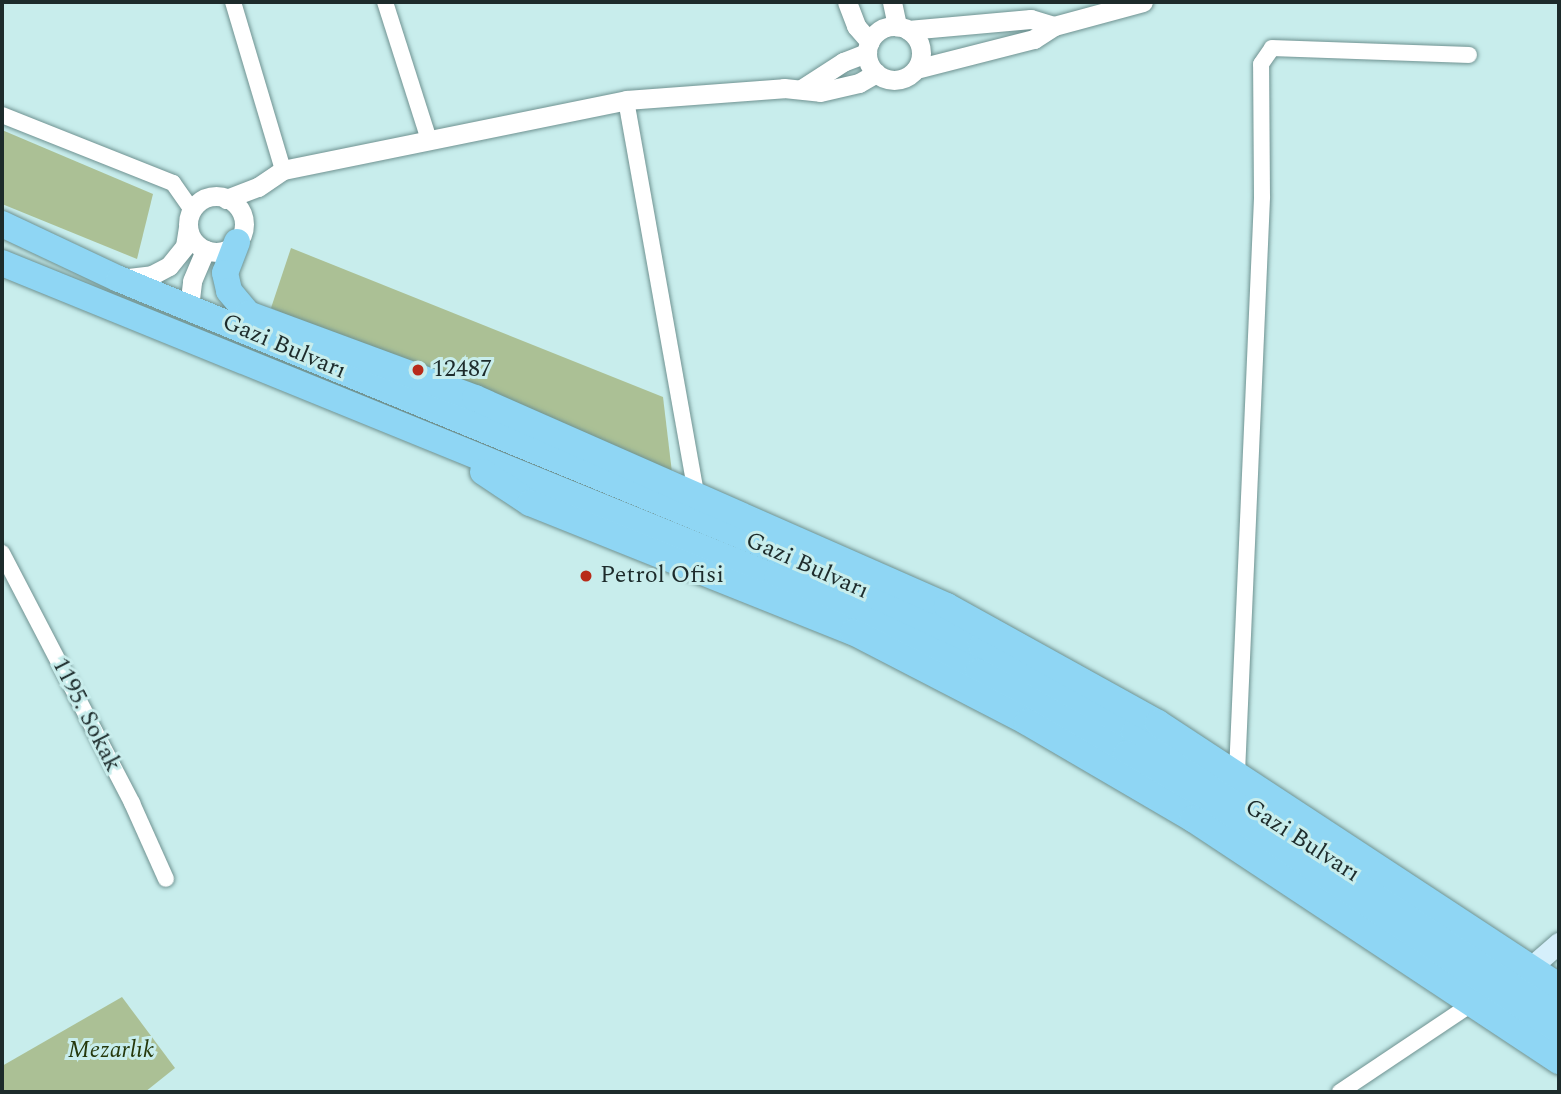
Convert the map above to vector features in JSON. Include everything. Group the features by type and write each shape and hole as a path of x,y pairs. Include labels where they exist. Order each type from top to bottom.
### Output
{"highway":[{"name":"Gazi Bulvarı","path":"2,225 119,279 781,552 981,646 1134,733 1559,1010"},
{"path":"240,234 225,272 229,291 248,314 475,398 696,494 1012,639 1237,773 1559,986"},
{"name":"Gazi Bulvarı","path":"2,265 432,439 530,503 853,632 1027,722 1193,819 1480,997"},
{"path":"1480,997 1559,1037"},
{"path":"1480,997 1559,1061"}],"main road":[{"path":"1531,968 1559,943"}],"street":[{"path":"233,2 283,170"},
{"path":"385,2 429,140"},
{"path":"847,2 868,47 876,73"},
{"path":"892,2 903,28 921,48 916,69"},
{"path":"119,279 152,275 169,266 207,198 226,199 258,187 283,170 626,100 803,88 820,92 859,83 876,73 897,80 916,69 1034,38 1054,26 1103,6 1143,2"},
{"path":"803,88 868,47 876,33 903,28 1031,19 1054,26"},
{"path":"1237,773 1262,197 1261,64 1272,48 1469,55"},
{"path":"626,100 696,494"},
{"path":"2,115 173,183 188,228 205,250 222,251 240,234 248,201 258,187"},
{"path":"226,199 239,210 240,234"},
{"path":"188,307 192,281 205,250"},
{"name":"1195. Sokak","path":"2,554 132,803 166,879"},
{"path":"1340,1092 1480,997"}],"green space":[{"path":"2,130 153,194 137,259 2,204"},
{"path":"291,248 663,397 673,481 271,308"},
{"name":"Mezarlık","path":"122,997 175,1068 145,1092 2,1092 2,1066"}],"place":[{"name":"12487","path":"418,370"},
{"name":"Petrol Ofisi","path":"586,576"}]}
